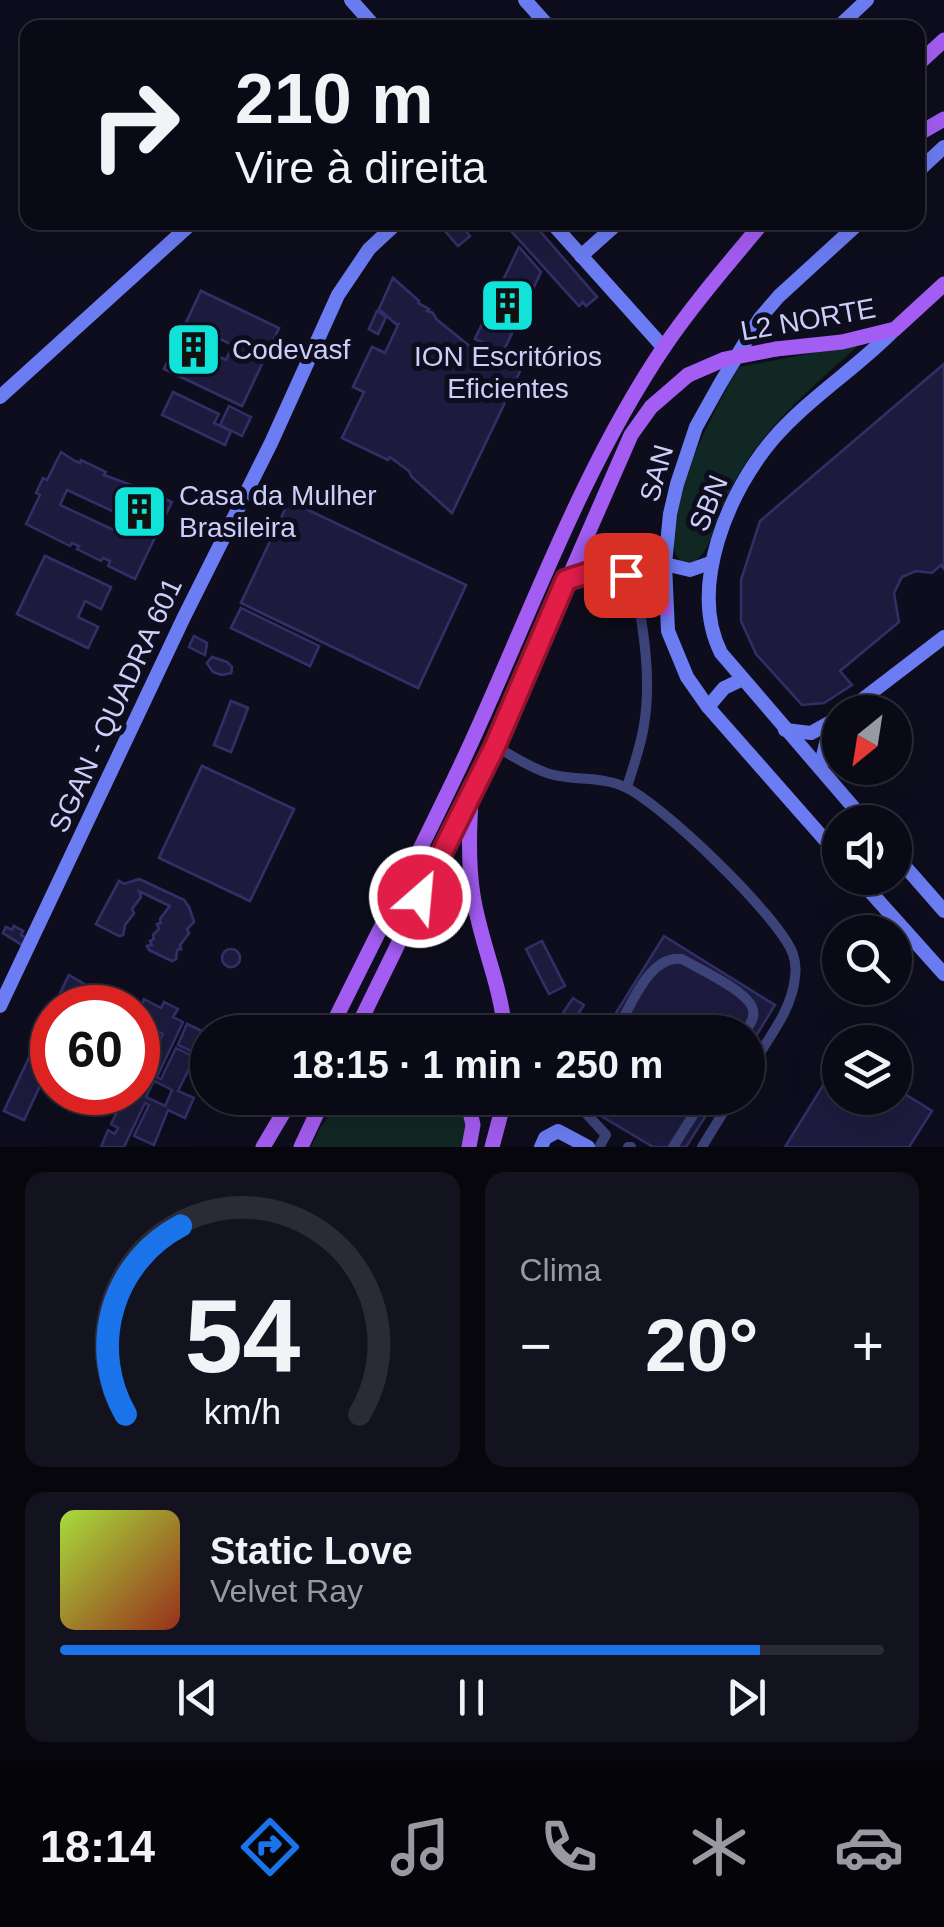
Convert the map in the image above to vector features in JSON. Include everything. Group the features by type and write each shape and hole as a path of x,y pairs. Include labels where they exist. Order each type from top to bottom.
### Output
{"main road":[{"path":"925,58 944,40"},
{"name":"L2 NORTE","path":"336,1015 464,757 588,482 664,348 756,230"},
{"name":"L2 NORTE","path":"363,1015 495,746 631,435 651,407 688,375 725,359 842,342 895,329 944,284"},
{"path":"566,580 600,569 635,580 665,609"},
{"path":"472,791 469,832 473,897 502,1015"},
{"path":"263,1147 284,1115"},
{"path":"276,1147 288,1115"},
{"path":"301,1147 316,1115"},
{"path":"468,1147 474,1124 472,1115"},
{"path":"492,1147 500,1115"}],"street":[{"path":"351,0 369,20"},
{"path":"525,0 543,20"},
{"path":"846,20 867,0"},
{"path":"925,165 944,147"},
{"path":"0,397 184,230"},
{"name":"SGAN - QUADRA 601","path":"0,1006 338,295 354,266 390,230"},
{"path":"558,230 664,348"},
{"path":"581,256 610,230"},
{"name":"SAN","path":"822,827 708,707 675,654 665,609 665,564 676,484 696,427 720,384 746,338 770,307 852,230"},
{"name":"SBN","path":"849,805 741,680 712,634 707,600 710,563 735,500 773,439 895,329"},
{"path":"665,564 690,570 710,563"},
{"path":"627,787 644,728 647,694 635,580"},
{"path":"869,695 944,637"},
{"path":"708,707 724,688 741,680"},
{"path":"784,730 811,733 822,727"},
{"path":"495,746 551,775 627,787 668,819 742,888 778,928 793,954 796,973 792,998 765,1045"},
{"path":"820,768 822,763"},
{"path":"912,874 944,911"},
{"path":"873,895 944,974"},
{"path":"626,1015 658,964 672,958 682,959 745,996 754,1007 753,1015"},
{"path":"765,1024 775,1029"},
{"path":"588,1115 606,1135 599,1147"},
{"path":"673,1147 693,1115"},
{"path":"698,1115 716,1124"},
{"path":"702,1147 722,1115"},
{"path":"541,1147 545,1138 558,1131 588,1147"}],"green space":[{"path":"860,344 769,431 740,472 705,550 693,563 680,561 673,544 680,494 704,434 739,367"},
{"path":"330,1115 464,1115 467,1127 463,1147 311,1147"}],"building":[{"path":"444,230 465,230 470,236 458,246"},
{"path":"444,230 465,230 470,236 458,246"},
{"path":"510,230 539,230 597,297 586,306 583,302 579,306"},
{"path":"510,230 539,230 597,297 586,306 583,302 579,306"},
{"name":"ION Escritórios Eficientes","path":"519,247 541,272 503,352 475,339"},
{"name":"ION Escritórios Eficientes","path":"519,247 541,272 503,352 475,339"},
{"path":"393,278 473,349 521,369 452,513 390,457 388,460 342,438 364,392 353,387 372,347 385,353 399,323 379,309"},
{"path":"393,278 473,349 521,369 452,513 390,457 388,460 342,438 364,392 353,387 372,347 385,353 399,323 379,309"},
{"name":"Codevasf","path":"201,291 279,328 242,406 164,369","holes":["218,338 233,345 226,360 211,353"]},
{"name":"Codevasf","path":"201,291 279,328 242,406 164,369","holes":["218,338 233,345 226,360 211,353"]},
{"path":"377,311 386,317 378,334 369,329"},
{"path":"377,311 386,317 378,334 369,329"},
{"path":"944,364 944,569 941,565 932,573 916,571 902,577 894,593 899,622 840,671 852,685 836,695 822,695 822,703 802,705 756,654 741,621 741,580 760,521"},
{"path":"173,392 219,414 214,423 231,431 225,445 162,415"},
{"path":"229,406 251,417 242,436 220,425"},
{"name":"Casa da Mulher Brasileira","path":"61,452 137,487 142,493 144,489 172,502 135,579 108,566 110,561 101,561 77,549 79,546 70,546 26,524 40,495 36,493 43,478 47,480","holes":["67,490 123,516 116,531 60,505"]},
{"path":"289,501 466,585 418,688 241,603"},
{"path":"289,501 466,585 418,688 241,603"},
{"path":"45,556 111,587 101,609 85,601 78,617 98,627 88,648 17,614"},
{"path":"45,556 111,587 101,609 85,601 78,617 98,627 88,648 17,614"},
{"path":"241,608 319,646 310,666 231,628"},
{"path":"241,608 319,646 310,666 231,628"},
{"path":"194,636 207,643 205,655 189,647"},
{"path":"194,636 207,643 205,655 189,647"},
{"path":"212,657 227,662 231,673 213,672 207,663"},
{"path":"212,657 227,662 231,673 213,672 207,663"},
{"path":"231,701 248,708 231,752 214,745"},
{"path":"231,701 248,708 231,752 214,745"},
{"path":"202,766 294,809 250,901 159,858"},
{"path":"202,766 294,809 250,901 159,858"},
{"path":"139,879 184,900 189,907 194,922 172,961 147,946 152,945 150,941 159,929 157,924 170,906 139,891 141,897 123,935 96,924 119,881 124,884"},
{"path":"139,879 184,900 189,907 194,922 172,961 147,946 152,945 150,941 159,929 157,924 170,906 139,891 141,897 123,935 96,924 119,881 124,884"},
{"path":"14,926 26,938 22,945 3,933 6,927 12,930"},
{"path":"14,926 26,938 22,945 3,933 6,927 12,930"},
{"path":"664,936 775,1005 765,1021 765,1015 615,1015"},
{"path":"542,941 565,986 549,994 526,949"},
{"path":"231,949 238,951 238,965 231,967 224,965 222,958 224,951"},
{"path":"231,949 238,951 238,965 231,967 224,965 222,958 224,951"},
{"path":"69,975 86,985 64,985"},
{"path":"69,975 86,985 64,985"},
{"path":"573,998 584,1005 577,1015 562,1015"},
{"path":"164,1002 178,1009 173,1017 183,1022 160,1071 160,1040 163,1034 160,1007"},
{"path":"187,1024 190,1025 190,1051 178,1045"},
{"path":"187,1024 190,1025 190,1051 178,1045"},
{"path":"176,1048 190,1055 190,1067 178,1091 190,1096 185,1118 168,1110 154,1145 134,1136 144,1115 160,1115 160,1104 165,1106 172,1090 160,1084 160,1078"},
{"path":"30,1056 30,1107 24,1120 4,1111"},
{"path":"30,1056 30,1107 24,1120 4,1111"},
{"path":"822,1087 822,1115 912,1115 912,1099 932,1111 909,1147 785,1147"},
{"path":"116,1115 139,1115 124,1147 101,1147 108,1130 115,1134 118,1128 111,1124"},
{"path":"599,1115 706,1115 686,1147 653,1147"}],"place":[{"name":"ION Escritórios Eficientes","path":"508,305"},
{"name":"Codevasf","path":"193,349"},
{"name":"Casa da Mulher Brasileira","path":"140,511"}],"route":[{"path":"420,897 495,746 566,580 600,569 626,575"}]}
